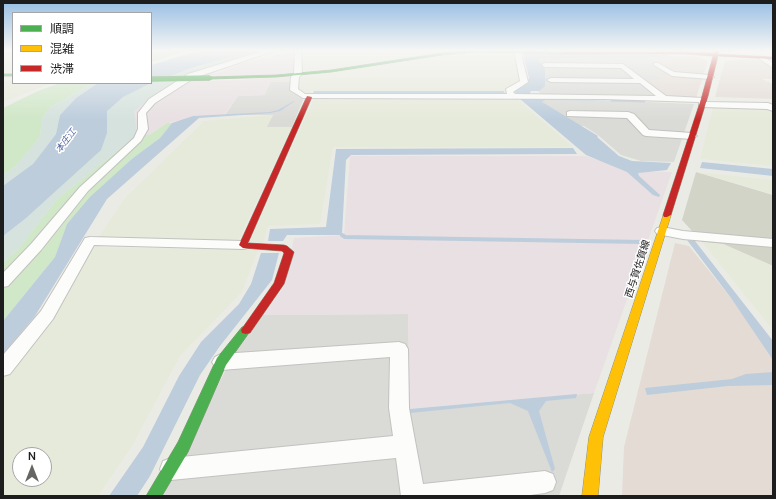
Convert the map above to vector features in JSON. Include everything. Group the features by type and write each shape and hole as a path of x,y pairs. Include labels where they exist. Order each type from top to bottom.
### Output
{"street":[{"path":"3,282 36,247 84,189 138,139 143,129 142,113 152,101 191,76 198,73"},
{"path":"152,79 306,73"},
{"path":"512,97 509,91 524,82 522,73"},
{"path":"632,73 663,98"},
{"path":"671,73 710,77"},
{"name":"西与賀佐賀線","path":"590,496 596,438 711,73"},
{"path":"298,74 295,77 294,90 303,96 309,97 663,98 703,100 768,106 773,108"},
{"path":"551,80 641,81"},
{"path":"243,245 309,97"},
{"path":"703,100 773,99"},
{"path":"570,114 628,115 631,116 646,133 692,136"},
{"path":"662,231 684,235 773,243"},
{"path":"3,368 47,316 90,241 243,245 284,248 289,252 279,284 221,362 183,448 154,496"},
{"path":"221,362 399,349 399,408 413,496"},
{"path":"171,469 405,446"},
{"path":"422,496 545,482"}],"shaded area":[{"path":"158,73 195,73 161,90 134,111 137,135 57,199 19,248 3,263 3,225 107,97 152,84 152,75"},
{"path":"195,73 287,73 196,81 243,80 301,76 299,81 270,82 265,95 238,96 224,115 193,118 167,123 149,135 137,135 134,111 161,90"},
{"path":"536,73 672,73 674,75 656,75 661,79 665,97 543,96 537,90"},
{"path":"671,73 704,73 696,98 665,97 642,80 661,79 655,74 673,75"},
{"path":"722,73 773,73 773,79 762,79 773,84 773,99 715,97"},
{"path":"299,81 297,89 305,95 292,127 266,127 273,115 225,115 238,96 265,95 270,82"},
{"path":"91,84 97,84 76,98 60,115 56,134 33,164 3,198 3,175 15,167 40,137 42,118 51,107"},
{"path":"545,100 694,104 674,162 641,161 621,155 598,135 584,126 579,126 541,102"},
{"path":"350,156 585,156 635,171 672,172 594,393 410,409 408,314 263,315 283,288 294,238 344,235"},
{"path":"696,172 773,195 773,266 723,244 702,242 682,220"},
{"path":"675,243 689,246 773,350 773,496 622,496 624,447"},
{"path":"408,314 410,409 594,393 559,496 163,496 234,353 263,315"}],"green space":[{"path":"320,73 519,73 521,82 506,91 311,91 310,95 305,95 297,89 301,76"},
{"path":"3,81 12,81 12,84 49,84 3,102"},
{"path":"57,84 91,84 51,107 42,118 40,137 15,167 3,175 3,108 38,91"},
{"path":"314,98 516,98 573,147 333,147 320,224 268,226 263,243 250,241"},
{"path":"713,107 769,107 773,109 773,166 700,159"},
{"path":"273,115 267,127 292,127 238,241 99,237 125,198 204,121"},
{"path":"167,123 172,123 160,138 133,158 67,224 55,257 3,321 3,263 19,248 57,199 137,135 149,135"},
{"path":"696,172 773,180 773,195 739,184"},
{"path":"702,242 723,244 773,266 773,330"},
{"path":"92,247 258,250 242,292 180,356 132,446 98,496 3,496 3,379 52,319"}],"water":[{"path":"152,73 177,73 152,83"},
{"path":"528,73 545,73 545,86 539,91 531,91 529,95 516,95 515,91 526,84 529,78"},
{"name":"本庄江","path":"97,84 149,84 123,97 107,111 107,133 101,150 26,218 3,236 3,186 33,164 56,134 60,115 76,98"},
{"path":"314,91 504,91 505,95 312,95"},
{"path":"535,98 617,101 545,100 542,102 598,136 597,137 619,156 632,161 671,163 667,170 638,173 639,176 660,195 659,197 653,195 627,172 586,155 520,99"},
{"path":"294,101 280,111 271,113 199,118 107,199 35,316 3,354 3,321 55,257 67,224 90,197 133,158 160,138 172,123 193,116 270,112 278,110"},
{"path":"573,148 577,154 351,155 346,160 342,235 287,235 283,241 268,241 270,229 326,227 336,149"},
{"path":"702,162 773,169 773,176 700,168"},
{"path":"687,240 695,241 773,341 773,360 731,298"},
{"path":"261,253 279,253 272,280 220,346 200,375 150,476 137,496 109,496 143,447 179,376 201,342 239,304 251,284"},
{"path":"773,372 773,385 728,386 647,395 645,388 732,379 746,374"},
{"path":"577,394 576,398 546,401 539,411 555,469 552,472 528,411 510,403 410,413 410,409"}],"waterway":[{"path":"624,100 612,100 644,101"},
{"path":"342,235 345,237 642,242"}],"traffic: fast":[{"path":"210,78 276,76 306,73"},
{"path":"3,75 12,75"},
{"path":"152,79 210,78"},
{"path":"154,496 183,447 221,362 246,330"}],"traffic: slow":[{"path":"590,496 596,437 667,215"}],"traffic: jam":[{"path":"667,215 711,73"},
{"path":"246,330 279,284 289,252 284,248 243,245 309,97"}]}
